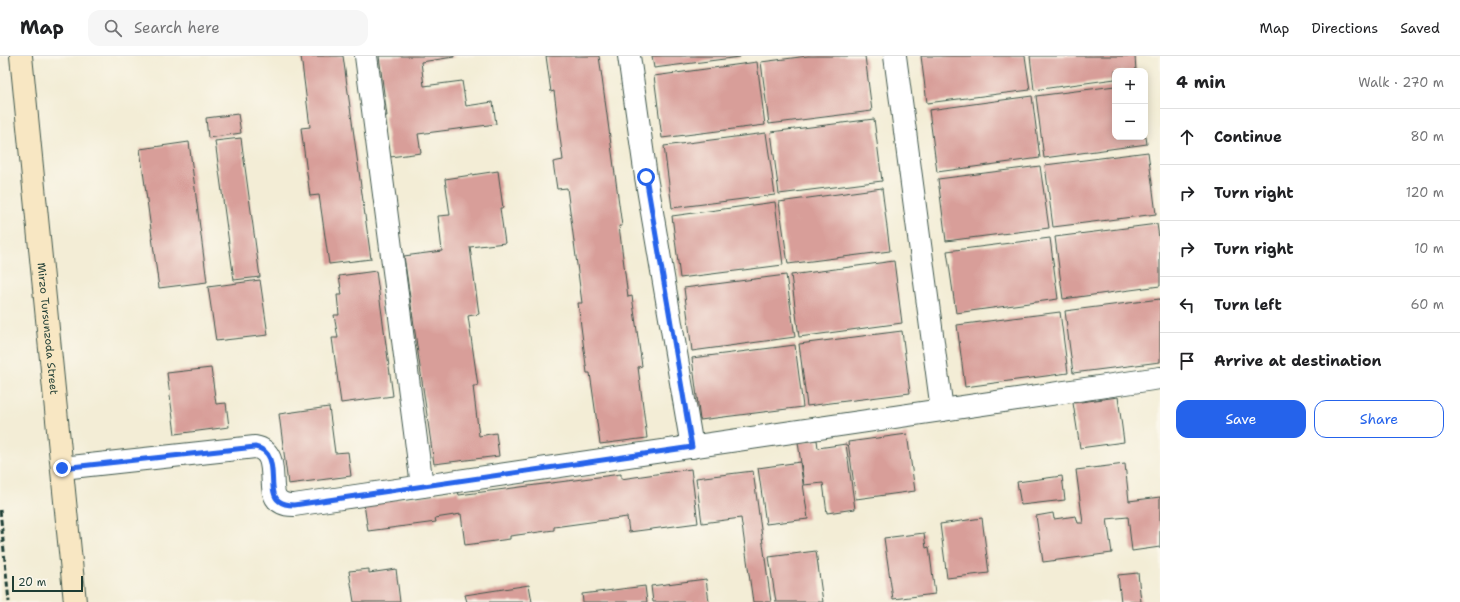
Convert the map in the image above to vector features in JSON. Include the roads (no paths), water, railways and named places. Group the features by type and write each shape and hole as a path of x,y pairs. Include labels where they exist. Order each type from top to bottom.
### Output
{"main road":[{"name":"Mirzo Tursunzoda Street","path":"21,56 75,602"}],"street":[{"path":"366,56 422,486"},
{"path":"629,56 646,177 692,447"},
{"path":"895,56 942,410"},
{"path":"62,468 255,447 262,448 267,453 270,460 275,494 278,501 284,504 294,505 1160,378"}],"railway":[{"path":"0,510 9,602"}]}
